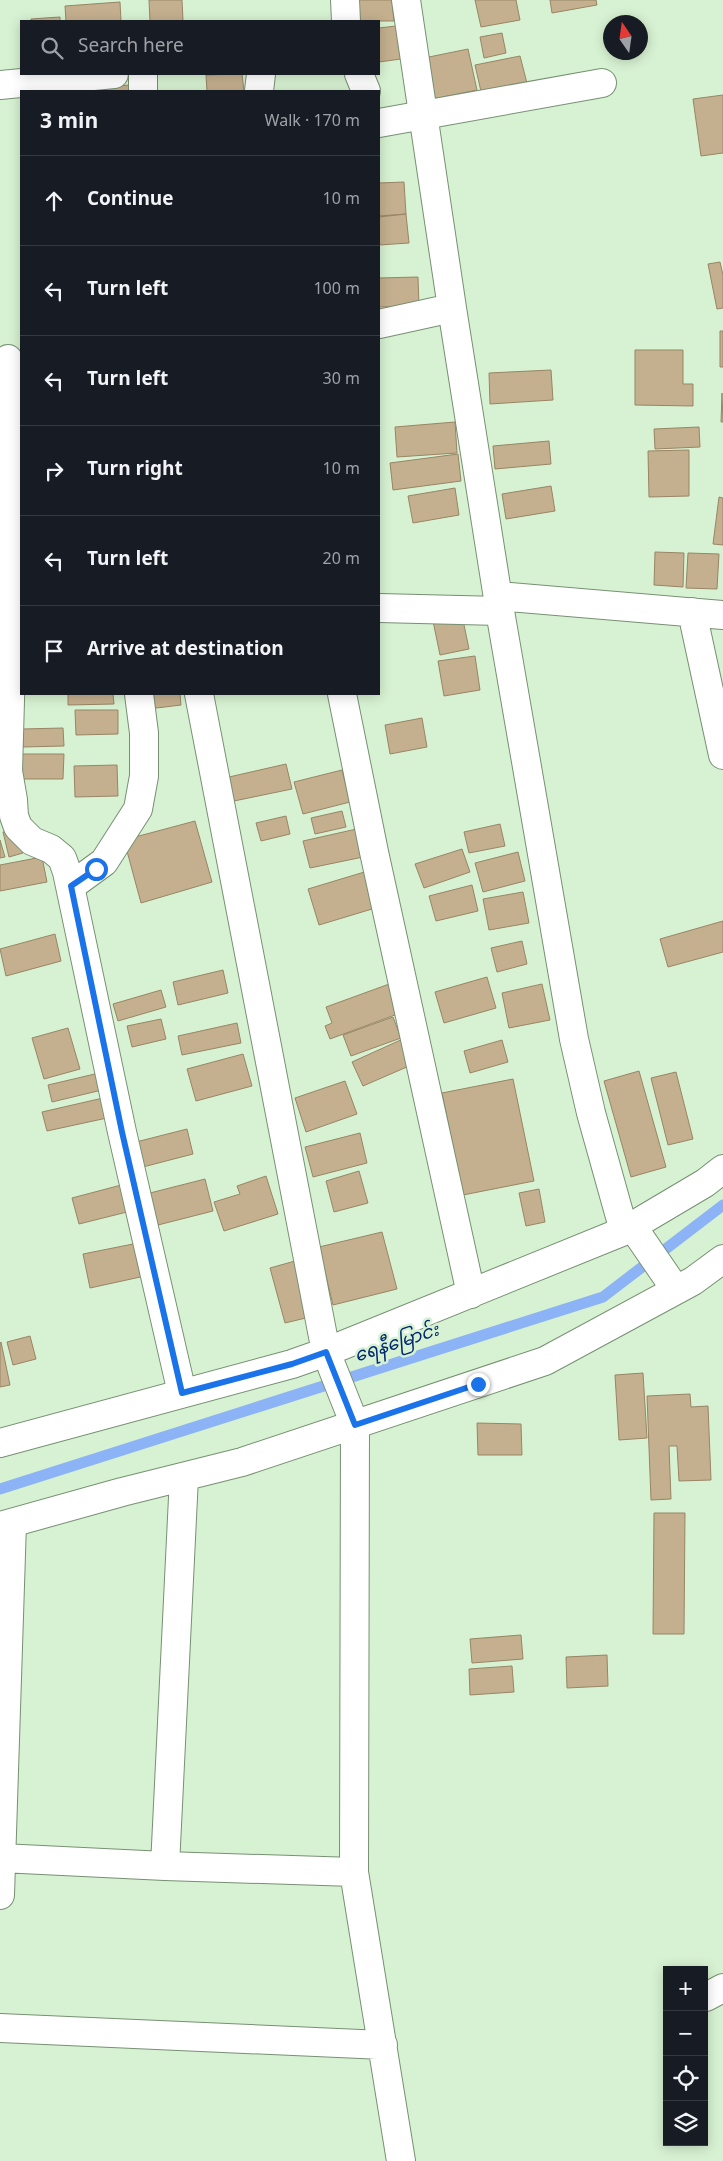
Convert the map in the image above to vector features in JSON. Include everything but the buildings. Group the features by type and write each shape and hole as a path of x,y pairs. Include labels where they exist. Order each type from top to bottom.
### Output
{"street":[{"path":"345,0 346,20"},
{"path":"406,0 499,603 574,1039 591,1113 632,1231 674,1286"},
{"path":"16,86 106,75"},
{"path":"143,75 143,90"},
{"path":"259,90 261,75"},
{"path":"359,75 366,90"},
{"path":"380,123 602,83"},
{"path":"380,324 452,308"},
{"path":"10,359 11,655 8,771 14,816 18,827 32,840 51,849 62,858 71,886 122,1132 182,1393"},
{"path":"380,608 499,603 723,615"},
{"path":"692,612 723,756"},
{"path":"71,886 104,862 138,809 144,776 144,733 139,695"},
{"path":"198,695 327,1357 353,1420 354,1872 401,2161"},
{"path":"342,695 374,852 471,1294"},
{"path":"0,1443 292,1364 327,1357 471,1294 632,1231 723,1169"},
{"path":"0,1895 6,1525 242,1462 353,1420 545,1361 674,1286 693,1280 723,1258"},
{"path":"165,1866 184,1477"},
{"path":"1,1858 354,1872"},
{"path":"0,2028 382,2045"}],"waterway":[{"name":"ရေနီမြောင်း","path":"0,1489 603,1297 723,1205"}],"route":[{"path":"96,869 71,886 122,1132 182,1393 292,1364 326,1352 328,1362 355,1425 478,1384"}]}
